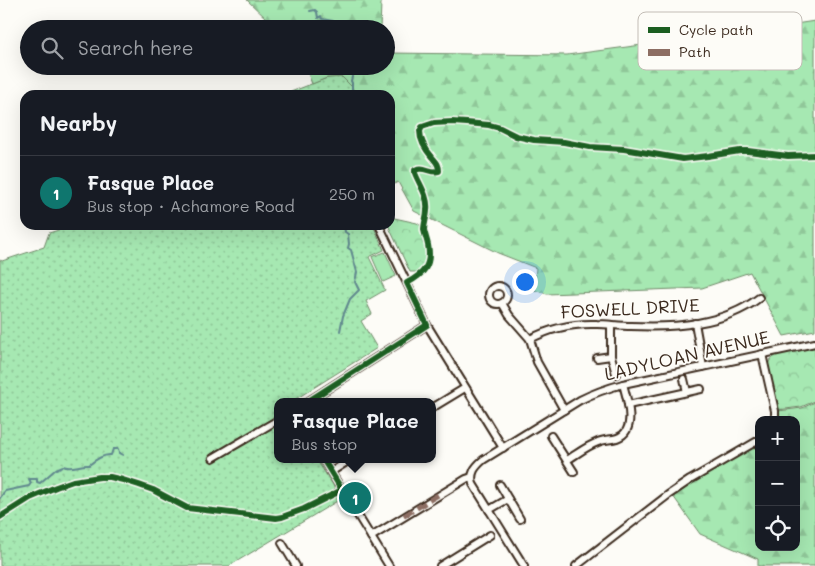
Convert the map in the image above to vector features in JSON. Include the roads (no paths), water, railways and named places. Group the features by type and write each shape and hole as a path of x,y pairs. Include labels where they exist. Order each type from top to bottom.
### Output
{"street":[{"path":"382,230 427,325 503,448"},
{"name":"FOSWELL DRIVE","path":"530,339 549,330 569,326 596,324 653,326 695,323 728,314 743,308 759,298"},
{"path":"502,303 512,319 530,339 540,367 564,410"},
{"path":"695,323 703,367"},
{"path":"313,398 427,325"},
{"path":"611,325 612,356 616,374"},
{"name":"LADYLOAN AVENUE","path":"371,537 472,476 477,465 592,394 623,384 815,343"},
{"path":"762,354 775,416"},
{"path":"597,358 612,356"},
{"path":"684,379 687,392"},
{"path":"567,460 596,443 620,436 627,430 630,415 623,384"},
{"path":"436,406 465,388"},
{"path":"628,405 701,389"},
{"path":"213,458 274,422"},
{"path":"551,436 574,472"},
{"path":"576,566 668,495 755,442"},
{"path":"325,463 389,566"},
{"path":"331,472 345,463"},
{"path":"472,476 473,484 524,566"},
{"path":"500,485 520,518"},
{"path":"489,510 508,499"},
{"path":"440,566 490,535"},
{"path":"282,543 296,566"}],"waterway":[{"path":"310,11 315,10 318,18 321,16 322,19 328,20"},
{"path":"352,75 352,90"},
{"path":"340,331 343,316 350,299 359,290 355,282 357,272 351,250 348,248 348,234 345,230"},
{"path":"0,498 5,491 29,486 31,483 29,479 37,479 37,482 40,483 56,469 63,466 89,465 103,456 111,455 113,449 118,449 119,453 123,455"}],"place":[{"name":"Fasque Place","path":"355,498"}]}
